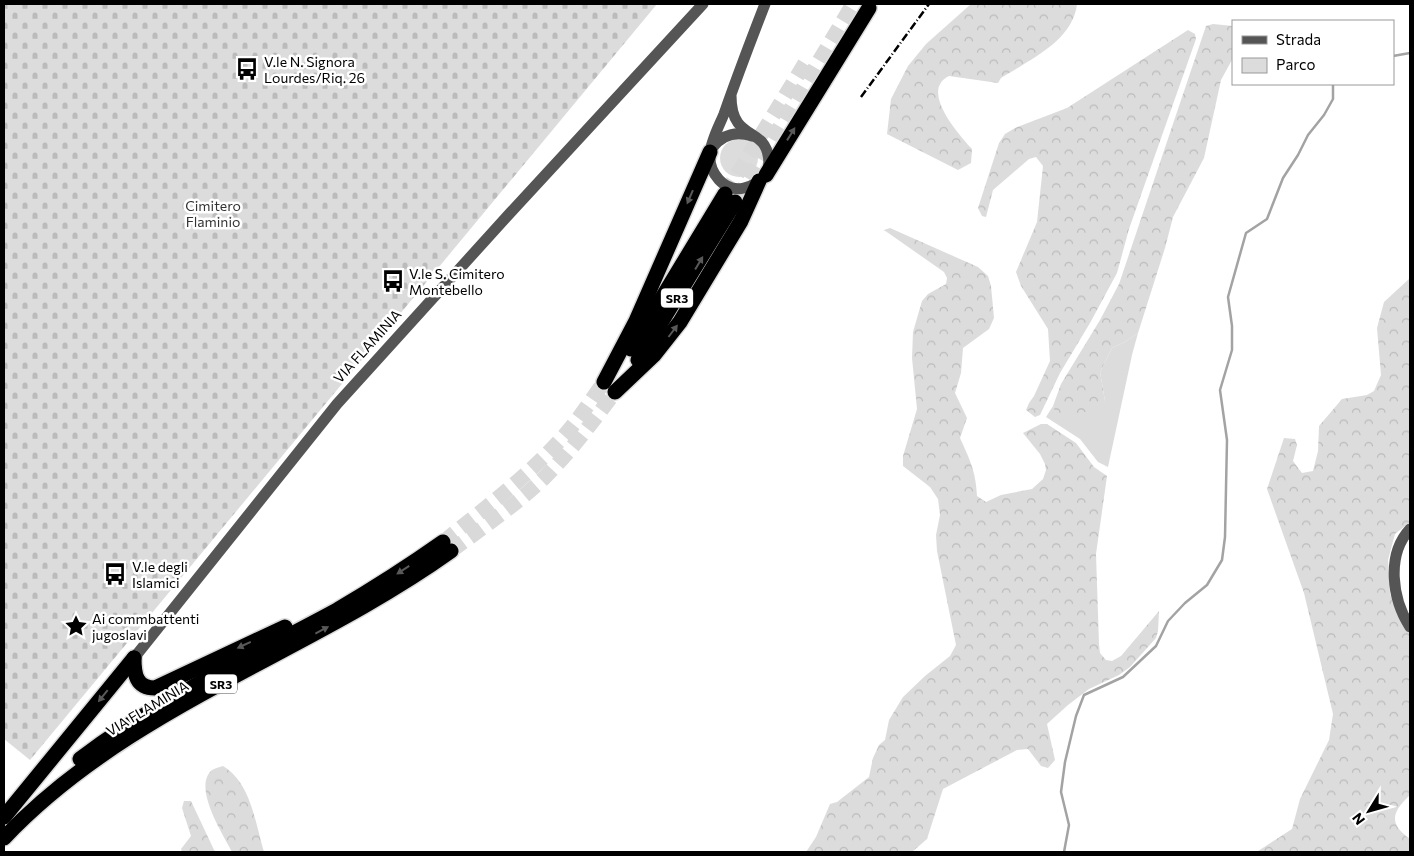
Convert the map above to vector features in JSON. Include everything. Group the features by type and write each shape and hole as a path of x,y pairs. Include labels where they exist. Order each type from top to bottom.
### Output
{"highway":[{"path":"610,387 654,355 680,322 741,220 763,178 869,8"},
{"path":"610,387 710,152"},
{"name":"SR3","path":"610,387 645,328 730,198"},
{"name":"VIA FLAMINIA","path":"4,825 52,780 104,740 164,702 338,609 396,574 447,547 402,584 342,620 174,709 136,732 64,783 17,824 4,838"},
{"path":"134,658 134,671 140,683 147,688 155,688 312,614 338,609"},
{"path":"4,818 134,658"}],"street":[{"name":"VIA FLAMINIA","path":"134,658 337,404 504,218 703,4"},
{"path":"730,95 735,118 744,129 762,142 768,155 769,163 763,178 742,189 726,186 717,177 711,164 710,152 730,95 765,4"},
{"path":"710,152 717,141 728,135 740,133 754,137"},
{"path":"1410,529 1402,539 1397,550 1394,571 1398,598 1410,627"}],"green space":[{"name":"Cimitero Flaminio","path":"4,4 657,4 30,760 4,739"},
{"path":"971,4 1077,4 1074,17 1059,39 1001,78 998,83 949,76 941,83 938,91 944,112 972,149 971,163 958,170 887,134 891,99 908,66 926,44"},
{"path":"1213,24 1232,26 1232,60 1221,80 1204,158 1173,217 1138,333 1112,348 1100,372 1105,401 1096,410 1064,416 1056,414 1053,406 1061,384 1100,320 1119,284 1206,26"},
{"path":"1188,30 1195,34 1196,39 1129,229 1117,273 1060,373 1040,415 1035,417 1026,410 1050,361 1048,329 1021,286 1016,272 1037,222 1043,166 1036,157 1029,159 993,190 986,217 982,216 978,208 999,143 1005,134 1015,128 1067,108"},
{"path":"739,139 752,145 758,158 752,171 739,177 726,171 720,158 726,145"},
{"path":"890,228 978,267 988,276 991,286 994,318 989,329 963,348 961,373 955,393 967,418 960,438 972,466 977,496 986,502 1001,495 1032,489 1043,479 1046,470 1045,464 1040,454 1023,433 1041,424 1047,424 1076,443 1094,467 1107,476 1096,554 1100,653 1106,660 1112,661 1121,656 1159,611 1158,631 1156,638 1130,667 1119,675 1089,689 1047,724 1055,760 1048,768 1041,766 1028,749 1017,750 943,789 927,839 912,852 806,852 816,837 830,804 837,802 869,777 873,758 879,745 885,740 889,720 903,697 950,656 956,645 937,551 936,535 940,515 938,499 930,487 903,466 903,456 917,409 912,358 913,332 922,301 928,294 946,284 947,278 944,272 884,230"},
{"path":"1410,278 1410,522 1395,534 1388,560 1390,594 1402,625 1410,634 1410,795 1399,807 1395,817 1398,828 1410,839 1410,852 1251,852 1258,851 1292,829 1300,799 1329,740 1333,714 1304,593 1267,489 1284,438 1295,439 1297,445 1293,461 1302,473 1313,471 1318,451 1319,426 1342,399 1367,395 1374,391 1381,375 1377,328 1384,302"},
{"path":"1138,333 1108,467 1098,462 1080,439 1046,417 1053,406 1056,413 1105,401 1100,372 1112,348"},
{"path":"223,766 240,782 246,793 251,804 264,852 232,852 216,823 207,799 205,787 207,778 212,770"},
{"path":"184,801 191,801 215,852 182,852 181,849 191,836 182,808"}],"waterway":[{"path":"1394,56 1410,53"},
{"path":"1064,852 1069,825 1061,792 1065,762 1076,716 1084,695 1123,677 1156,646 1168,621 1185,603 1207,585 1222,560 1225,537 1227,440 1220,390 1232,350 1232,326 1228,297 1246,233 1267,219 1283,178 1308,135 1324,115 1333,99 1333,85"}],"tunnel":[{"path":"737,199 853,4"},
{"path":"725,194 807,60"},
{"path":"443,542 505,492 549,452 573,425 604,382"},
{"path":"451,551 511,506 545,477 573,446 615,392"}],"railway":[{"path":"861,97 929,4"}],"place":[{"name":"V.le N. Signora Lourdes/Riq. 26","path":"247,69"},
{"name":"V.le S. Cimitero Montebello","path":"393,281"},
{"name":"V.le degli Islamici","path":"115,574"},
{"name":"Ai commbattenti jugoslavi","path":"76,626"}]}
